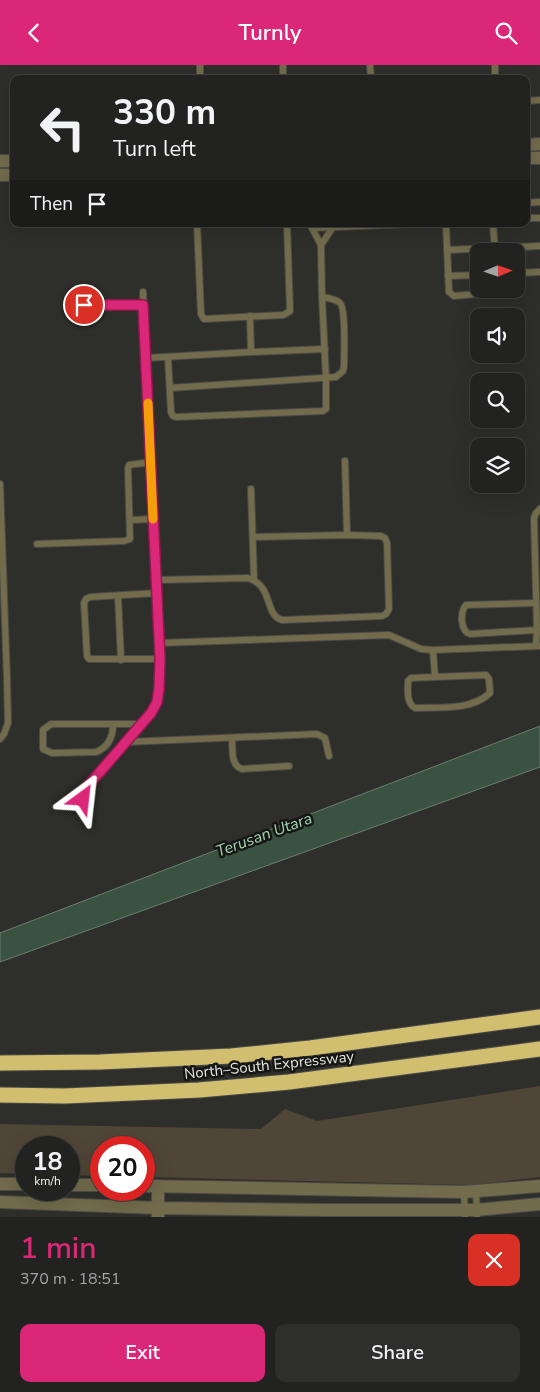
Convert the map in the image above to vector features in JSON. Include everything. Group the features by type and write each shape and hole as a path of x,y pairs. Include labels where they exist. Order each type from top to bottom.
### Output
{"highway":[{"name":"North–South Expressway","path":"0,1063 100,1062 232,1056 337,1045 540,1017"},
{"name":"North–South Expressway","path":"0,1095 65,1096 155,1093 254,1085 348,1075 540,1049"}],"street":[{"path":"0,1184 15,1184"},
{"path":"158,1212 158,1186 470,1192 540,1186"},
{"path":"0,1202 158,1212 470,1213 540,1203"}],"lane":[{"path":"197,227 201,314 204,319 283,315 290,311 287,227"},
{"path":"168,357 171,412 176,417 323,411 326,409 321,245 312,227"},
{"path":"321,245 332,227"},
{"path":"446,227 449,292 454,296 470,295"},
{"path":"493,227 495,243"},
{"path":"525,246 540,245"},
{"path":"447,250 470,250"},
{"path":"525,273 540,272"},
{"path":"448,276 470,275"},
{"path":"88,821 83,794 151,713 157,702 159,689 160,659 143,291"},
{"path":"170,388 336,377 343,371 344,366 344,311 336,300 322,297"},
{"path":"84,305 143,305"},
{"path":"250,316 251,352"},
{"path":"146,358 325,349"},
{"path":"345,461 347,535"},
{"path":"37,544 130,539 129,465 132,463 151,462"},
{"path":"0,484 8,679 7,728 0,739"},
{"path":"251,489 254,580"},
{"path":"159,643 389,635 421,649 433,650 538,646 534,518 540,509"},
{"path":"130,520 153,519"},
{"path":"156,580 254,580 265,591 273,615 282,620 382,616 389,609 387,543 385,538 381,536 347,535 253,537"},
{"path":"157,593 90,597 84,603 87,656 89,659 160,659"},
{"path":"118,595 121,660"},
{"path":"536,603 466,605 463,611 463,629 466,633 470,634 537,630"},
{"path":"433,650 435,677"},
{"path":"486,675 489,679 490,693 462,706 416,708 412,706 409,703 408,681 411,678 435,677 486,675"},
{"path":"0,686 8,679"},
{"path":"113,724 113,736 100,751 52,753 43,749 43,731 51,724 113,724 142,724"},
{"path":"126,742 317,735 325,738 328,756"},
{"path":"232,738 234,763 237,767 242,769 289,767"},
{"path":"470,1192 470,1213"},
{"path":"470,1192 470,1213"}],"shaded area":[{"path":"540,1086 540,1177 470,1185 155,1177 155,1136 90,1136 90,1176 80,1175 80,1136 15,1136 15,1174 0,1173 0,1124 261,1129 285,1109 317,1121"}],"water":[{"name":"Terusan Utara","path":"540,726 540,767 0,962 0,933"}],"slow traffic":[{"path":"148,403 153,519"}],"route":[{"path":"83,799 86,788 151,713 157,702 160,659 143,305 84,305"}]}
